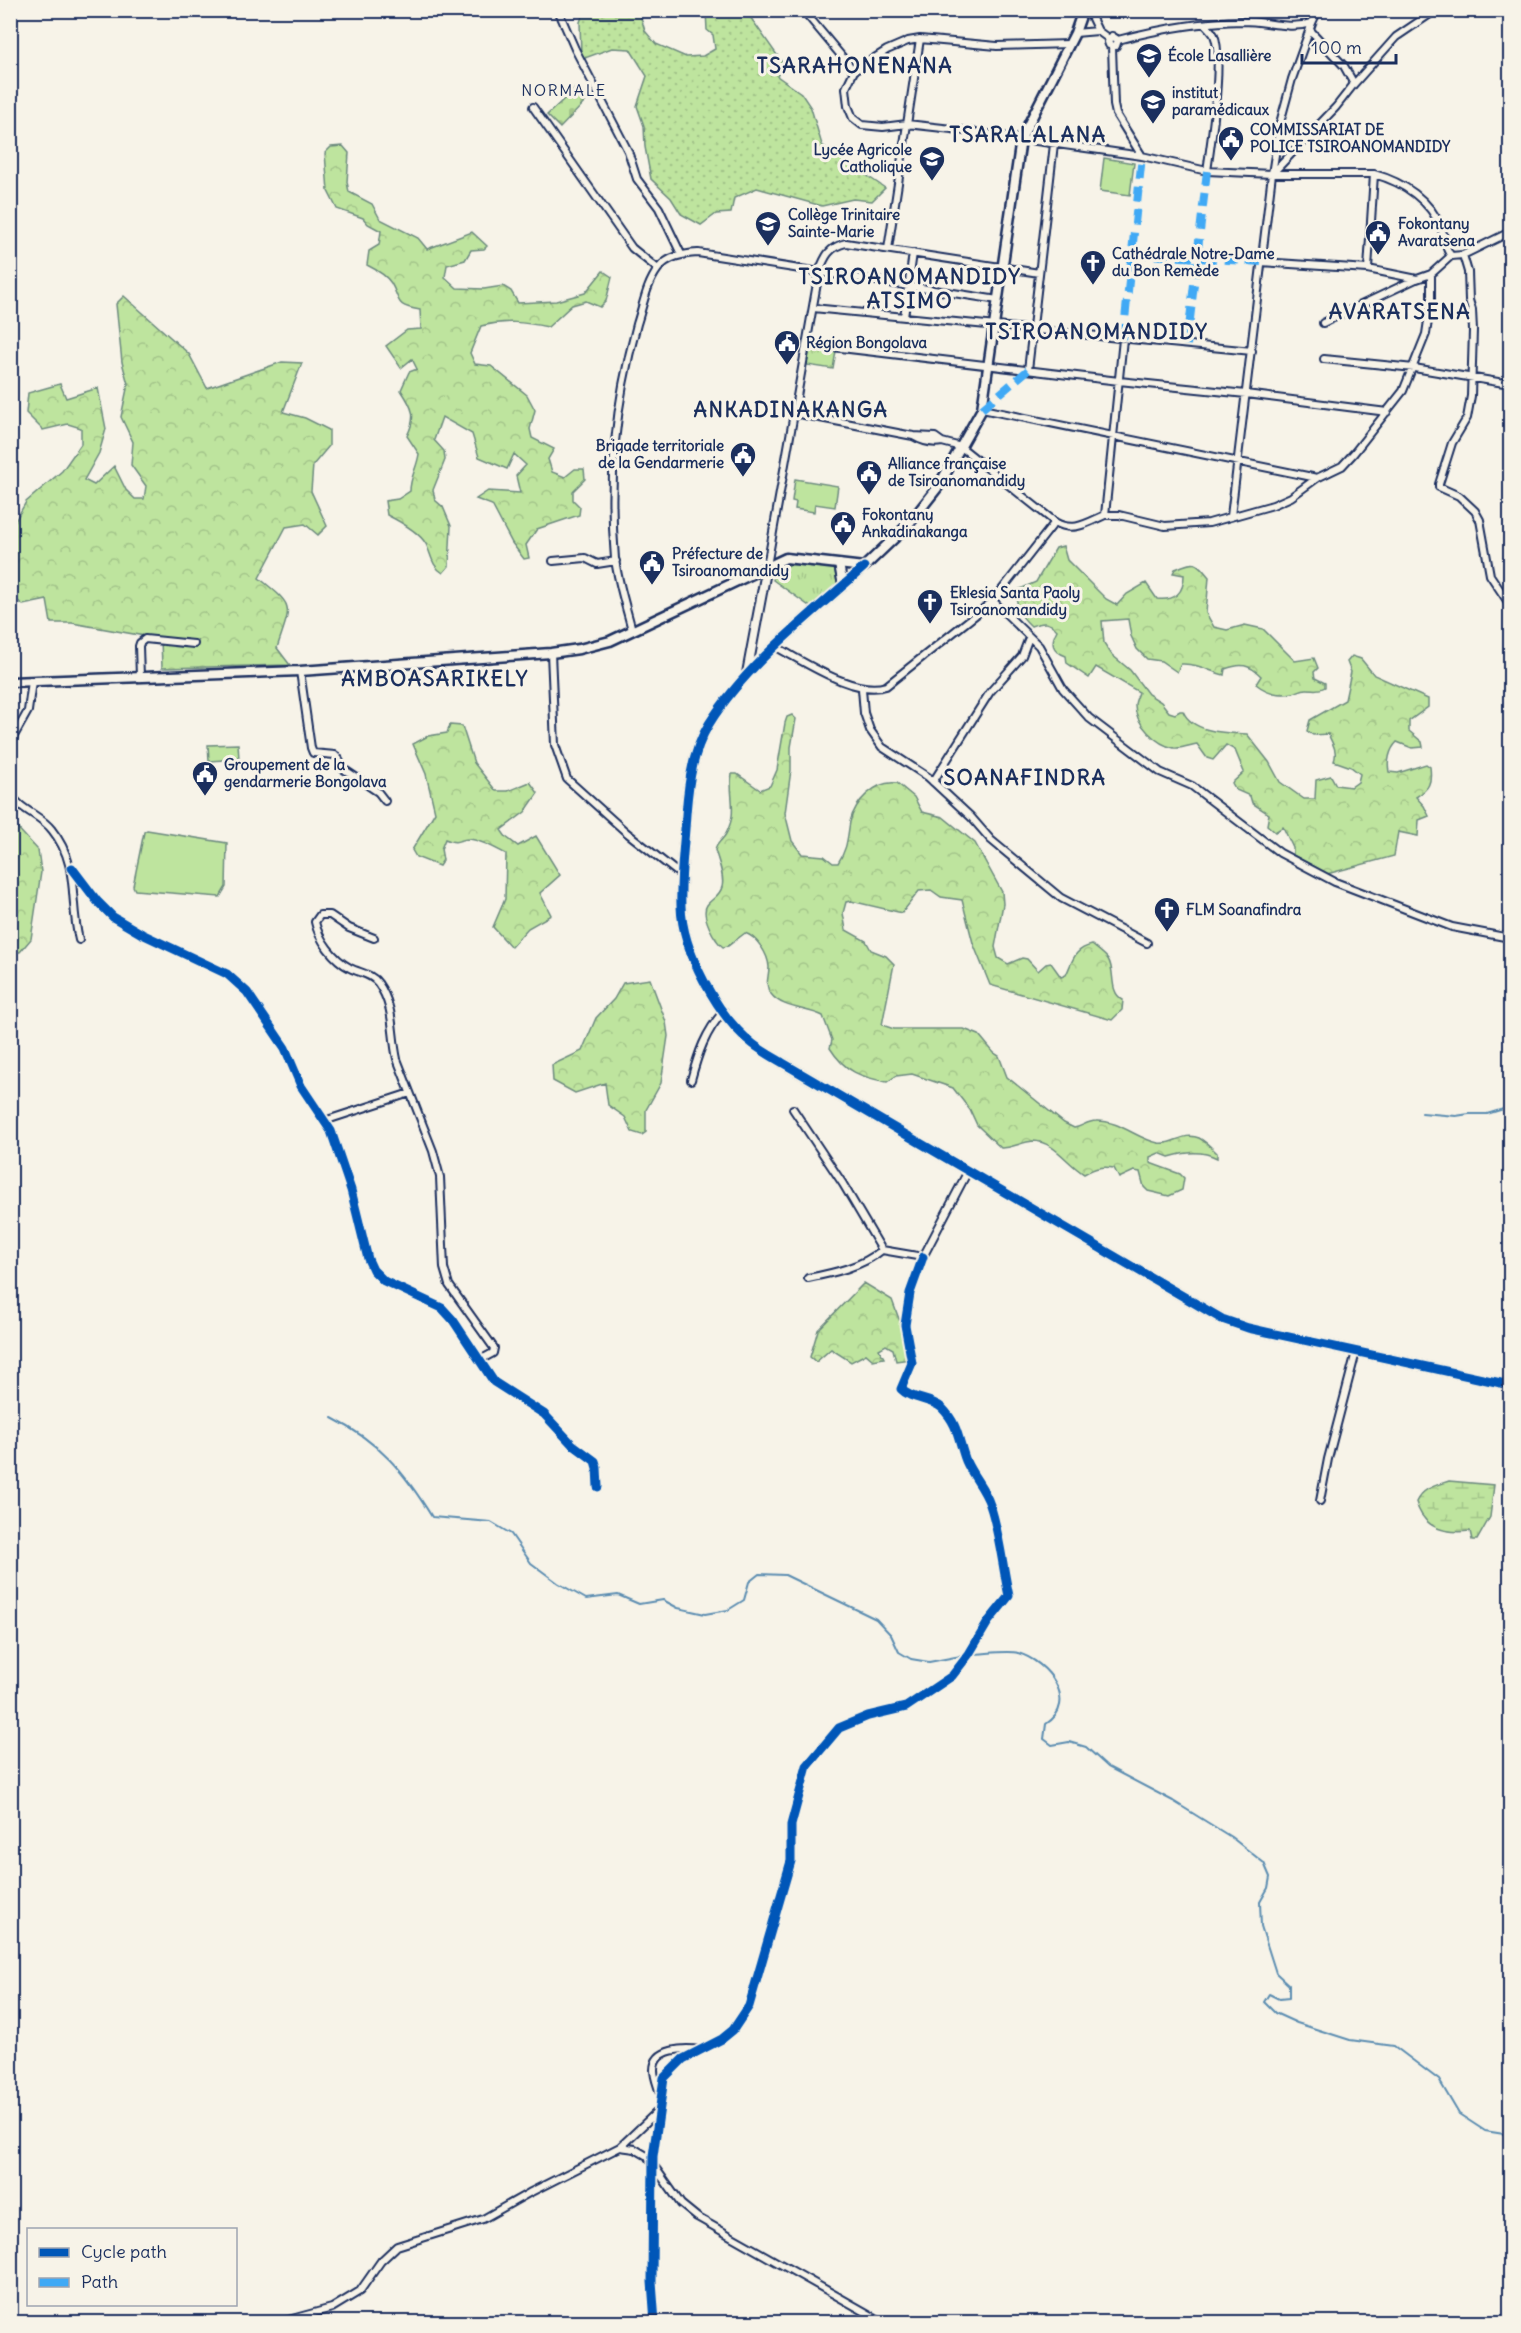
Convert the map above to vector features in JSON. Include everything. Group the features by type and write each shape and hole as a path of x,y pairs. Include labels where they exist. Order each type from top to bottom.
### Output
{"main road":[{"path":"10,682 300,671 551,653 610,641 786,558 864,567 908,525 938,487 982,409 1021,139 1075,33 1083,10"}],"street":[{"path":"558,10 575,49 628,151 637,179 658,208 681,254"},
{"path":"803,10 854,71"},
{"path":"1088,10 1098,31 1109,39"},
{"path":"1231,516 1280,123 1292,80 1318,10"},
{"path":"1272,174 1336,107 1396,37 1436,10"},
{"path":"1109,39 1116,37 1118,40 1148,32 1204,24 1250,21 1292,28 1311,27"},
{"path":"1204,24 1213,34 1218,50 1213,130 1207,171"},
{"path":"1311,27 1344,66 1354,84"},
{"path":"1075,33 1098,31"},
{"path":"888,249 920,39"},
{"path":"1069,44 998,46 920,39 908,41 887,50 854,71 846,88 848,106 853,118 862,125 883,127 907,124 1021,139 1142,156 1207,171 1272,174 1374,174 1386,177 1421,198 1434,212 1451,256"},
{"path":"1109,39 1109,45 1112,47 1116,114 1142,156"},
{"path":"1112,47 1118,43 1118,40"},
{"path":"533,107 632,248 658,269"},
{"path":"1028,370 1054,144"},
{"path":"1368,269 1374,174"},
{"path":"1323,323 1431,274 1451,256 1463,255 1510,232"},
{"path":"747,673 819,272 825,256 834,246 846,243 1039,273"},
{"path":"632,630 616,561 612,497 615,434 631,347 647,290 658,269 669,259 681,254 699,253 998,300"},
{"path":"904,317 913,253"},
{"path":"1463,255 1468,272 1469,300 1472,310 1472,377 1467,418 1452,443 1439,487 1459,496 1480,520 1490,575 1510,605"},
{"path":"1261,262 1368,269 1417,279"},
{"path":"794,412 913,436 935,436 942,442 961,447 1065,528 1076,527 1105,515 1119,515 1165,526 1209,523 1273,505 1291,497 1317,478 1342,466 1403,392 1426,334 1431,301 1431,274"},
{"path":"813,308 1252,351"},
{"path":"1105,515 1123,339"},
{"path":"807,344 1387,412"},
{"path":"1324,359 1414,368 1510,384"},
{"path":"982,409 1317,478"},
{"path":"776,647 854,687 875,690 886,686 993,601 1055,522"},
{"path":"553,561 585,558 597,564 616,561"},
{"path":"838,564 843,586"},
{"path":"864,567 747,673 707,727 693,762 686,805 682,876 681,908 684,934 692,958 708,988 724,1011 753,1044 1222,1319 1248,1328 1510,1385"},
{"path":"993,601 1039,646 1063,689 1089,718 1160,772 1192,786 1280,854 1335,882 1452,927 1510,938"},
{"path":"140,677 140,642 145,639 194,644"},
{"path":"933,782 990,692 1022,656 1028,640"},
{"path":"551,653 555,746 567,779 626,832 682,876"},
{"path":"300,671 313,753 335,755 342,768 378,792 385,801"},
{"path":"10,743 28,711 32,681"},
{"path":"862,688 864,713 870,730 882,747 933,782 971,817 991,840 1061,898 1147,943"},
{"path":"10,793 32,815 50,827 72,868 97,901 113,917 142,934 227,974 248,992 285,1048 301,1086 330,1131 351,1190 368,1259 373,1270 384,1281 442,1308 500,1386 527,1401 544,1414 572,1444 595,1461 598,1487"},
{"path":"72,868 75,925 79,940"},
{"path":"374,938 349,928 330,915 320,915 315,922 317,935 332,954 348,967 378,982 390,1007 397,1059 433,1151 440,1177 444,1268 449,1285 494,1348 493,1353 480,1360"},
{"path":"691,1080 701,1045 715,1021 724,1011"},
{"path":"324,1121 410,1093"},
{"path":"793,1109 843,1184 882,1250 923,1257"},
{"path":"655,2322 652,2270 653,2167 664,2078 683,2059 722,2039 733,2030 749,2006 790,1861 791,1825 807,1766 839,1728 868,1716 906,1707 952,1676 1008,1596 991,1508 985,1492 972,1476 955,1423 939,1406 906,1395 901,1389 912,1364 905,1325 910,1293 923,1257 968,1170"},
{"path":"808,1278 836,1273 874,1257 882,1250"},
{"path":"1320,1501 1328,1459 1356,1352"},
{"path":"661,2097 654,2068 657,2060 667,2052 679,2048 702,2050"},
{"path":"280,2322 332,2308 360,2291 381,2261 397,2246 483,2219 620,2147 659,2110"},
{"path":"620,2147 635,2149 647,2156 681,2204 697,2217 883,2322"}],"green space":[{"path":"584,11 639,11 645,31 656,44 686,57 703,56 715,49 713,35 707,30 706,11 746,11 784,65 777,76 801,93 811,108 822,145 885,188 872,201 853,199 822,206 757,188 734,198 731,213 716,214 701,225 681,214 671,198 651,179 644,126 637,106 647,76 630,49 612,48 585,58 581,55 580,22"},
{"path":"578,86 587,100 560,128 547,115"},
{"path":"343,146 349,153 347,182 349,192 372,204 380,219 418,238 427,249 472,232 487,246 484,249 471,250 465,260 447,265 445,277 457,288 484,289 503,286 511,291 518,303 556,301 585,293 603,271 612,277 606,301 600,307 586,301 572,305 548,327 514,322 481,326 470,353 475,364 491,366 527,395 535,410 530,429 532,438 554,449 548,459 552,472 565,477 575,469 584,469 585,479 573,491 573,500 580,507 579,515 537,529 526,545 529,558 524,559 512,543 492,505 476,499 488,491 520,493 516,476 526,465 514,454 507,469 479,457 472,434 442,417 434,440 444,451 445,460 433,490 435,500 443,507 451,526 449,566 443,573 434,563 426,544 419,535 387,515 385,501 398,499 410,491 419,454 407,436 413,417 401,390 409,372 417,369 412,359 401,368 386,346 407,330 421,329 420,310 402,304 389,280 367,265 369,251 379,245 381,231 368,224 363,218 337,209 328,191 325,153 331,147"},
{"path":"1104,158 1134,163 1130,195 1100,191"},
{"path":"124,296 189,354 207,388 282,362 302,363 283,412 305,418 329,430 329,446 313,465 311,491 327,526 318,535 305,524 286,527 259,578 285,602 287,614 277,648 290,665 162,668 161,639 72,623 51,623 47,600 23,605 11,595 10,530 26,502 62,471 81,444 81,428 68,424 43,430 26,413 28,393 60,384 66,398 98,388 106,429 99,453 84,480 94,485 114,466 126,490 135,499 144,499 146,486 131,465 133,442 121,417 128,384 122,362 116,304"},
{"path":"810,348 836,351 833,369 807,365"},
{"path":"795,479 838,486 835,507 815,504 814,512 795,509 796,502 792,501"},
{"path":"1063,546 1067,560 1106,599 1117,605 1127,594 1146,583 1157,599 1169,599 1180,591 1184,581 1184,575 1173,573 1175,569 1191,564 1198,565 1209,577 1206,613 1214,627 1227,630 1245,625 1263,629 1295,661 1314,658 1318,668 1314,672 1315,678 1325,683 1325,687 1278,694 1264,690 1256,684 1261,676 1253,669 1244,666 1225,669 1224,675 1197,666 1181,664 1177,672 1161,661 1147,659 1137,649 1131,636 1128,619 1102,621 1104,643 1112,655 1130,670 1148,694 1161,702 1169,712 1175,714 1183,711 1194,724 1202,728 1247,734 1269,762 1280,782 1304,799 1315,799 1316,780 1331,776 1336,785 1351,787 1358,782 1360,774 1351,767 1334,761 1335,750 1328,734 1313,735 1307,731 1310,720 1345,700 1351,672 1347,662 1352,656 1361,659 1374,675 1428,699 1428,707 1409,721 1409,731 1422,742 1423,747 1412,748 1397,742 1390,752 1389,760 1389,772 1398,773 1426,764 1430,767 1429,785 1416,797 1429,816 1419,820 1418,836 1398,832 1394,856 1327,874 1293,855 1293,848 1283,827 1275,832 1267,825 1269,814 1252,803 1250,796 1236,790 1232,783 1244,772 1235,750 1226,745 1213,760 1207,758 1197,744 1177,748 1161,743 1148,732 1139,719 1135,702 1139,692 1096,667 1089,678 1067,663 1066,656 1055,649 1053,639 1057,630 1054,627 1045,623 1031,626 1024,618 1017,606 1018,590 1036,582 1056,548"},
{"path":"806,564 834,568 838,585 812,608 773,580 775,570 789,565"},
{"path":"792,715 796,719 785,813 792,841 802,854 824,856 833,863 838,863 845,847 850,822 861,800 881,785 897,783 914,797 922,812 943,817 975,843 1002,892 1003,904 995,947 998,958 1008,964 1022,958 1027,959 1038,971 1051,963 1061,977 1066,975 1078,952 1092,945 1108,959 1112,969 1115,992 1123,1000 1122,1010 1112,1020 990,985 973,943 962,900 941,897 931,890 919,891 902,913 851,901 846,902 843,913 846,930 866,941 871,950 886,956 894,964 882,1025 894,1029 964,1029 979,1035 999,1056 1007,1077 1064,1123 1074,1128 1093,1121 1104,1121 1158,1143 1188,1136 1199,1138 1217,1153 1217,1158 1193,1153 1169,1157 1159,1153 1150,1157 1150,1163 1180,1174 1184,1178 1182,1190 1169,1196 1148,1191 1144,1187 1140,1172 1134,1171 1119,1178 1114,1168 1109,1167 1098,1168 1084,1174 1054,1149 1041,1142 1033,1141 1001,1148 977,1125 970,1110 953,1088 912,1074 896,1076 887,1082 854,1072 842,1063 830,1048 832,1040 823,1016 782,1003 771,994 767,985 769,967 767,957 754,938 745,933 728,946 723,947 720,944 709,928 705,909 720,893 723,883 715,850 729,828 732,811 732,774 737,774 760,790 770,786 777,770 785,723 787,717"},
{"path":"450,725 462,726 474,763 496,791 508,791 530,782 538,793 525,812 501,830 518,846 536,836 560,875 540,893 551,915 528,928 511,947 493,927 505,899 506,854 474,840 465,839 456,842 445,839 441,849 443,860 439,866 416,857 412,850 435,812 426,774 413,744 428,736 447,733"},
{"path":"238,744 239,759 209,761 208,745"},
{"path":"11,823 38,850 41,872 31,939 20,952 11,952"},
{"path":"147,830 227,843 226,887 220,897 135,890 133,886 144,832"},
{"path":"650,979 666,1022 668,1036 661,1083 646,1110 646,1132 642,1135 632,1132 625,1117 608,1105 605,1083 575,1093 553,1081 552,1065 582,1051 596,1018 614,999 623,983"},
{"path":"864,1283 892,1300 907,1341 910,1359 896,1361 893,1349 886,1345 879,1349 884,1358 873,1360 866,1354 851,1362 831,1349 816,1362 810,1357 818,1330"},
{"path":"1449,1481 1494,1485 1490,1517 1477,1540 1472,1540 1470,1531 1452,1531 1436,1527 1419,1511 1416,1502 1422,1494 1430,1488"}],"waterway":[{"path":"1422,1113 1456,1116 1487,1114 1510,1107"},
{"path":"332,1418 378,1448 412,1486 432,1517 491,1522 511,1534 531,1563 558,1583 586,1599 618,1595 639,1604 663,1600 678,1608 705,1614 728,1610 744,1600 749,1582 759,1574 785,1575 876,1619 891,1635 899,1652 911,1659 929,1662 966,1655"},
{"path":"972,1654 1013,1652 1029,1657 1039,1664 1049,1673 1060,1694 1060,1705 1056,1715 1046,1724 1044,1739 1052,1745 1069,1742 1086,1747 1108,1767 1173,1801 1231,1837 1264,1863 1270,1877 1268,1888 1260,1902 1261,1926 1276,1973 1289,1985 1289,1998 1279,1999 1269,1994 1264,2002 1275,2013 1297,2023 1350,2040 1394,2046 1439,2080 1459,2114 1485,2131 1510,2135"}],"marked path":[{"path":"1123,339 1142,156"},
{"path":"1187,345 1207,171"},
{"path":"1132,254 1261,262"},
{"path":"982,409 1028,370"}],"cycle path":[{"path":"864,567 781,641 742,680 709,724 694,762 687,803 681,887 683,924 704,982 727,1017 753,1044 768,1054 1222,1319 1248,1328 1510,1385"},
{"path":"72,868 97,901 113,917 142,934 227,974 247,992 285,1048 301,1086 331,1131 351,1190 368,1259 373,1270 384,1281 442,1308 453,1320 494,1382 544,1414 572,1444 595,1461 598,1487"},
{"path":"655,2322 652,2282 653,2156 664,2078 683,2059 722,2039 733,2030 749,2006 791,1861 791,1825 807,1766 839,1728 868,1716 906,1707 952,1676 969,1654 988,1622 1009,1596 990,1505 966,1461 952,1420 942,1408 932,1402 905,1393 901,1389 912,1363 905,1325 910,1293 923,1257"}],"place":[{"name":"École Lasallière","path":"1149,79"},
{"name":"institut paramédicaux","path":"1153,125"},
{"name":"COMMISSARIAT DE POLICE TSIROANOMANDIDY","path":"1231,162"},
{"name":"Lycée Agricole Catholique","path":"932,182"},
{"name":"Collège Trinitaire Sainte-Marie","path":"768,247"},
{"name":"Fokontany Avaratsena","path":"1378,256"},
{"name":"Cathédrale Notre-Dame du Bon Remède","path":"1093,286"},
{"name":"Région Bongolava","path":"787,366"},
{"name":"Brigade territoriale de la Gendarmerie","path":"743,478"},
{"name":"Alliance française de Tsiroanomandidy","path":"869,496"},
{"name":"Fokontany Ankadinakanga","path":"843,547"},
{"name":"Préfecture de Tsiroanomandidy","path":"652,586"},
{"name":"Eklesia Santa Paoly Tsiroanomandidy","path":"930,625"},
{"name":"Groupement de la gendarmerie Bongolava","path":"205,797"},
{"name":"FLM Soanafindra","path":"1167,933"}],"district":[{"name":"TSARAHONENANA","path":"855,66"},
{"name":"NORMALE","path":"564,90"},
{"name":"TSARALALANA","path":"1028,135"},
{"name":"TSIROANOMANDIDY ATSIMO","path":"910,289"},
{"name":"AVARATSENA","path":"1400,312"},
{"name":"TSIROANOMANDIDY","path":"1097,332"},
{"name":"ANKADINAKANGA","path":"791,410"},
{"name":"AMBOASARIKELY","path":"435,679"},
{"name":"SOANAFINDRA","path":"1025,778"}]}
